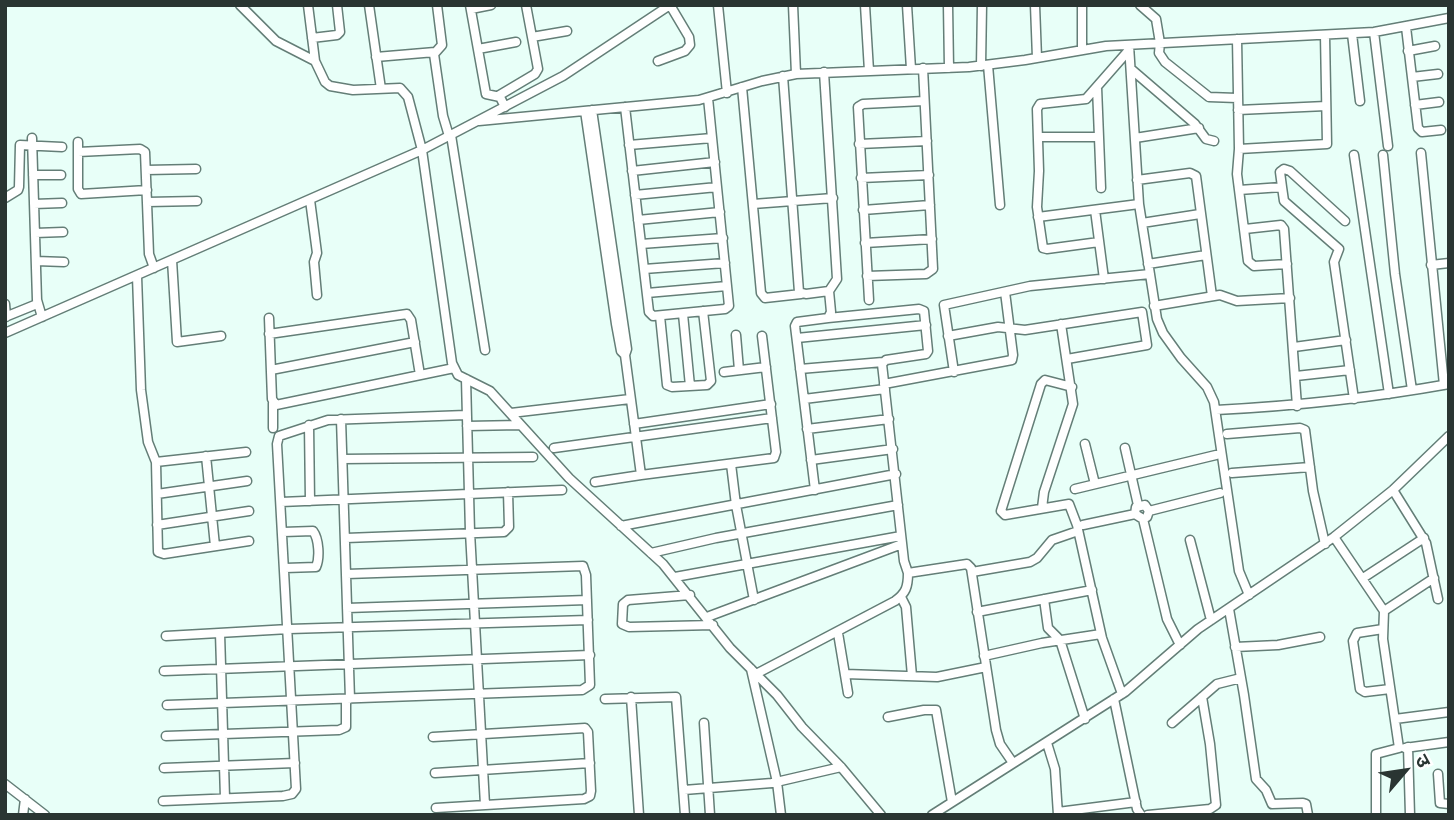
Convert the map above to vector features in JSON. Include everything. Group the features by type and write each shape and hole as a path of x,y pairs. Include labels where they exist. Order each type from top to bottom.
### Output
{"street":[{"path":"240,5 276,41 315,61"},
{"path":"307,5 315,61 330,86 353,90 395,87 405,91 408,97 420,144 457,375 485,387 569,478 675,577 713,625 881,815"},
{"path":"312,38 337,35 340,32 337,5"},
{"path":"369,5 380,89"},
{"path":"376,57 435,52 442,45 437,5"},
{"path":"491,5 470,7 486,94 504,102 515,117"},
{"path":"479,121 537,72 527,5"},
{"path":"504,102 581,65 670,5 689,37 690,46 685,51 658,61"},
{"path":"718,5 727,93"},
{"path":"793,5 796,74"},
{"path":"865,5 869,71"},
{"path":"907,5 911,69"},
{"path":"948,5 949,68"},
{"path":"982,5 984,65 1000,205"},
{"path":"1035,5 1037,58"},
{"path":"1082,5 1082,50"},
{"path":"1140,5 1156,19 1162,59 1206,95 1217,99 1237,98"},
{"path":"5,304 6,317 39,310 136,276 152,263 172,260 310,200 420,144 479,121 709,98 796,74 949,68 1082,50 1160,43 1352,34 1449,18"},
{"path":"1406,27 1419,131 1441,130"},
{"path":"533,37 567,31"},
{"path":"1374,32 1388,146"},
{"path":"1352,34 1360,101"},
{"path":"1239,149 1325,145 1325,35"},
{"path":"1237,39 1237,174 1248,261 1251,266 1287,264"},
{"path":"478,49 516,42"},
{"path":"1408,51 1435,46"},
{"path":"1129,47 1139,204 1154,306 1158,321 1181,358 1207,387 1216,410 1239,571 1250,594"},
{"path":"1099,242 1044,249 1042,246 1038,218 1037,109 1040,104 1082,100 1097,87 1129,47"},
{"path":"435,52 485,351"},
{"path":"867,276 931,273 934,265 923,68"},
{"path":"1130,69 1199,128 1206,139 1214,141"},
{"path":"743,87 762,296 765,298 829,291 838,274 824,72"},
{"path":"1412,77 1438,74"},
{"path":"783,76 798,288 801,294"},
{"path":"1097,87 1101,188"},
{"path":"625,107 651,315 683,314 727,308 709,98"},
{"path":"869,300 858,107 863,104 924,101"},
{"path":"1415,105 1439,102"},
{"path":"1238,110 1326,106"},
{"path":"588,111 641,475"},
{"path":"1135,138 1199,128"},
{"path":"1038,137 1099,137"},
{"path":"629,145 712,138"},
{"path":"859,144 927,141"},
{"path":"78,142 78,189 81,194 147,190"},
{"path":"33,143 39,310"},
{"path":"5,198 19,187 18,147 33,143 62,147"},
{"path":"78,152 141,149 146,155 152,263"},
{"path":"1216,410 1297,406 1446,385 1421,153"},
{"path":"1354,155 1390,394"},
{"path":"1383,155 1412,390"},
{"path":"632,171 715,162"},
{"path":"146,170 196,169"},
{"path":"1345,220 1290,171 1284,169 1280,172 1283,201 1339,249 1334,262 1354,399"},
{"path":"1137,180 1193,173 1197,179 1212,296"},
{"path":"33,175 61,175"},
{"path":"862,178 929,175"},
{"path":"635,195 717,187"},
{"path":"1239,190 1282,187"},
{"path":"753,204 832,198"},
{"path":"310,200 317,253 314,262 317,295"},
{"path":"148,202 197,201"},
{"path":"34,204 62,203"},
{"path":"1038,218 1139,204"},
{"path":"863,210 930,205"},
{"path":"1095,210 1104,279"},
{"path":"638,220 720,212"},
{"path":"1142,223 1200,214"},
{"path":"1245,229 1283,226 1297,406"},
{"path":"35,233 63,232"},
{"path":"641,244 723,238"},
{"path":"865,243 932,239"},
{"path":"954,372 944,305 1047,283 1104,279 1206,254"},
{"path":"172,260 177,342 221,336"},
{"path":"36,261 64,262"},
{"path":"644,269 725,263"},
{"path":"1431,265 1449,263"},
{"path":"136,276 141,390 148,442 156,462 158,552 161,554 249,541"},
{"path":"647,293 727,286"},
{"path":"828,318 831,312 829,291"},
{"path":"804,399 885,387 1012,360 1005,292"},
{"path":"1154,306 1212,296 1224,296 1237,301 1290,298"},
{"path":"800,369 883,362 926,354 924,311 919,309 797,322 795,326 797,338 800,369 807,429 815,490"},
{"path":"5,333 39,310"},
{"path":"660,316 667,385 690,386 711,383 703,311"},
{"path":"948,336 998,327 1024,330 1142,312 1148,344 1067,359"},
{"path":"269,334 407,314 411,320 420,375"},
{"path":"683,314 690,386"},
{"path":"269,318 274,428"},
{"path":"1144,323 1158,321"},
{"path":"1042,508 1044,492 1073,404 1061,324"},
{"path":"797,338 926,325"},
{"path":"736,335 739,370"},
{"path":"595,482 774,457 776,452 762,336"},
{"path":"1294,347 1346,340"},
{"path":"271,370 415,342"},
{"path":"754,672 838,633 901,597 908,587 883,362"},
{"path":"724,372 766,367"},
{"path":"273,403 279,405 454,368"},
{"path":"1296,376 1350,370"},
{"path":"466,379 468,493 485,805"},
{"path":"1072,387 1045,380 1041,384 1001,512 1005,515 1068,503 1081,528 1101,634 1118,697 1136,802 1141,815"},
{"path":"511,413 630,399"},
{"path":"634,424 771,404"},
{"path":"163,801 292,794 296,789 278,439 283,434 309,425 341,419 467,415"},
{"path":"554,448 772,418"},
{"path":"166,736 343,729 346,723 349,664 341,419"},
{"path":"807,429 889,419"},
{"path":"309,425 310,501"},
{"path":"467,426 520,425"},
{"path":"1227,435 1303,428 1325,544"},
{"path":"932,815 1118,697 1212,620 1335,537 1393,490 1449,436"},
{"path":"1084,444 1095,484"},
{"path":"811,460 893,449"},
{"path":"1125,449 1138,513 1167,619 1180,645"},
{"path":"156,462 246,452"},
{"path":"1074,489 1216,455"},
{"path":"206,456 215,546"},
{"path":"343,459 533,457"},
{"path":"731,464 754,600"},
{"path":"1233,474 1311,467"},
{"path":"621,526 896,474"},
{"path":"157,494 247,481"},
{"path":"281,502 562,490"},
{"path":"1393,490 1424,538 1438,600"},
{"path":"346,538 507,531 508,492"},
{"path":"972,572 1030,562 1037,558 1052,540 1081,528 1138,513 1145,505 1149,511 1220,493"},
{"path":"651,553 898,505"},
{"path":"158,525 249,512"},
{"path":"283,532 313,531 316,534 318,550 316,567 285,568"},
{"path":"1335,537 1384,611 1383,629 1390,690 1403,748 1410,815"},
{"path":"1363,578 1424,538"},
{"path":"675,577 901,540"},
{"path":"707,617 901,540"},
{"path":"1190,540 1212,620"},
{"path":"908,573 967,564 972,572 996,730 1000,744 1013,763"},
{"path":"167,705 587,689 591,681 586,571 583,566 347,574"},
{"path":"1384,611 1434,578"},
{"path":"977,612 1092,590"},
{"path":"690,596 628,600 623,604 622,624 629,628 713,625"},
{"path":"901,597 906,607 912,676"},
{"path":"1044,599 1048,628 1060,640 1084,719"},
{"path":"347,608 587,600"},
{"path":"1228,609 1257,782 1266,790 1272,804 1305,803 1308,815"},
{"path":"166,636 289,629 588,620"},
{"path":"1383,629 1354,635 1353,641 1360,689 1366,692 1390,690"},
{"path":"220,633 225,798"},
{"path":"838,633 848,693"},
{"path":"984,656 1101,634"},
{"path":"1236,647 1278,645 1320,637"},
{"path":"164,671 590,655"},
{"path":"845,674 937,677 986,667"},
{"path":"754,672 777,782 781,815"},
{"path":"1172,723 1223,681 1241,678"},
{"path":"605,699 672,696 677,699 685,815"},
{"path":"631,697 639,815"},
{"path":"1149,815 1192,813 1212,808 1216,803 1202,697"},
{"path":"888,717 936,710 952,802"},
{"path":"1395,719 1449,712"},
{"path":"704,723 710,815"},
{"path":"433,737 585,727 588,732 590,763 591,791 590,796 584,799 436,808"},
{"path":"1376,815 1376,754 1449,742"},
{"path":"1047,743 1055,769 1058,813 1095,811 1136,802"},
{"path":"163,768 295,763"},
{"path":"435,774 590,763"},
{"path":"684,790 777,782 841,768"},
{"path":"1438,774 1440,803 1449,804"},
{"path":"5,784 45,815"},
{"path":"23,815 25,799"}]}
